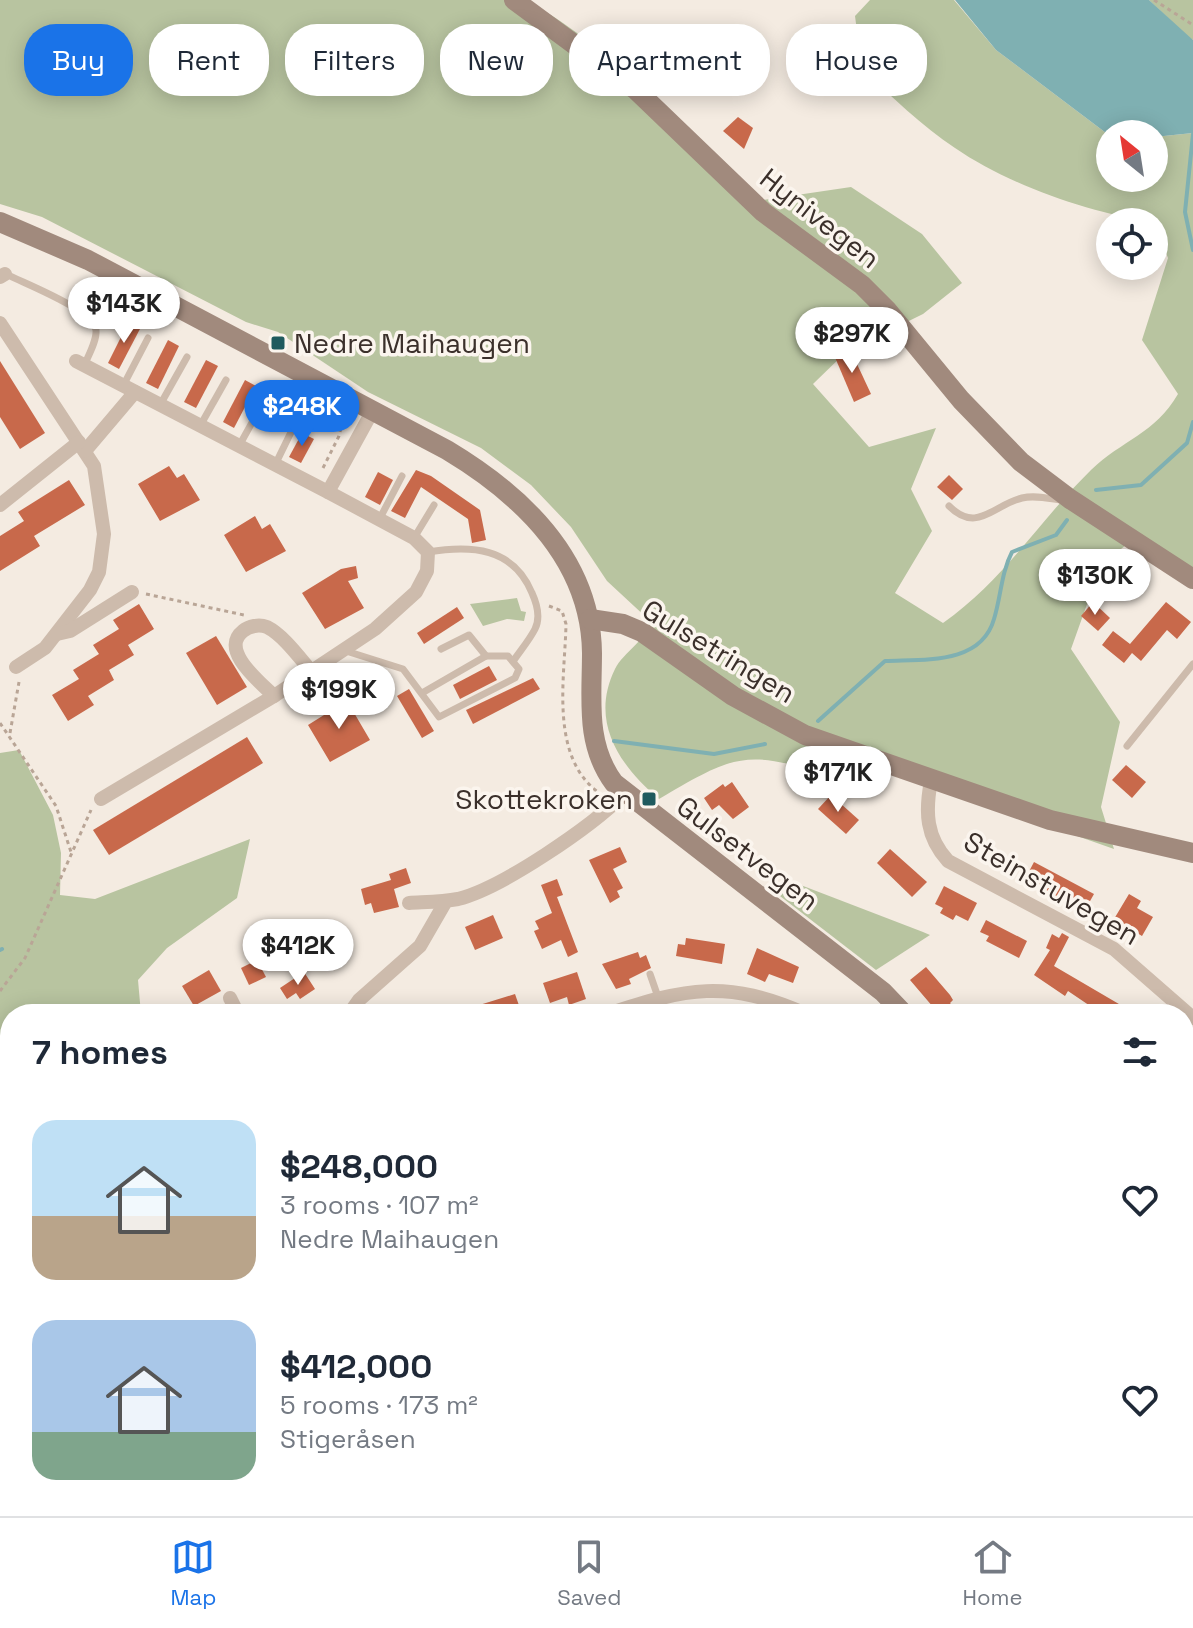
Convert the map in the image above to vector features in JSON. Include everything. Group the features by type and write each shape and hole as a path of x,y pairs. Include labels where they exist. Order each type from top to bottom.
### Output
{"street":[{"name":"Hynivegen","path":"514,0 636,90 763,212 862,285 998,441 1070,499 1193,579"},
{"path":"0,222 88,260 472,465 522,505 566,558 590,619"},
{"path":"0,323 82,446 97,477 103,554 90,590 57,634 33,658 16,667"},
{"path":"80,364 414,538 428,552 427,571 416,592 398,611 274,696 101,799"},
{"path":"0,505 82,446 129,389"},
{"path":"321,489 373,410"},
{"path":"57,634 70,631 132,592"},
{"name":"Gulsetringen","path":"590,619 623,624 642,632 733,696 805,735 1050,820 1193,853"},
{"name":"Gulsetvegen","path":"590,619 594,742 620,798 883,992 894,1004"},
{"path":"274,696 240,659 235,646 243,631 260,625 316,668"},
{"name":"Steinstuvegen","path":"931,781 927,815 929,829 939,851 948,861 1114,949 1177,1004"},
{"path":"409,903 446,901 488,886 562,842 620,798"},
{"path":"357,1004 420,946 446,901"},
{"path":"637,1004 680,991 721,990 771,1004"},
{"path":"230,998 233,1004"}],"lane":[{"path":"2,275 72,307 91,321 96,332 80,364"},
{"path":"129,389 148,338"},
{"path":"160,405 187,357"},
{"path":"200,426 226,380"},
{"path":"239,446 264,401"},
{"path":"275,465 296,422"},
{"path":"379,520 402,476"},
{"path":"949,506 961,516 977,520 1021,499 1070,499"},
{"path":"414,538 434,505"},
{"path":"428,552 473,548 504,558 527,580 537,605 535,628 514,660"},
{"path":"441,649 469,635 486,656"},
{"path":"344,650 395,664 411,677 435,714 445,716 515,678 519,669 514,660"},
{"path":"422,693 486,656 514,660"},
{"path":"1127,746 1193,666"},
{"path":"316,668 348,706"},
{"path":"650,974 658,997"}],"path":[{"path":"1154,0 1193,25"},
{"path":"321,489 345,407"},
{"path":"132,592 239,614 260,625"},
{"path":"537,605 558,608 565,616 564,723 569,751 590,785 620,798"},
{"path":"10,733 20,679 16,667"},
{"path":"0,723 10,733 56,806 71,852"},
{"path":"0,991 25,958 90,810 101,799"}],"green space":[{"path":"0,0 525,0 569,27 569,96 652,96 763,200 851,187 922,234 962,283 923,314 846,352 813,384 869,447 936,428 911,489 932,531 895,593 943,623 985,588 1091,470 1149,428 1178,394 1142,340 1161,280 1168,280 1168,208 1096,210 1050,196 976,161 931,130 892,96 927,96 927,24 856,24 855,16 870,0 954,0 996,50 1096,125 1096,192 1168,192 1168,136 1193,133 1193,584 1126,545 1101,565 1071,649 1120,722 1101,807 1114,849 859,759 827,776 776,761 739,761 704,774 659,799 621,757 607,725 605,707 615,669 644,634 648,619 607,581 571,527 531,485 481,448 368,392 278,332 246,322 42,217 0,204"},
{"path":"1149,0 1193,0 1193,40 1188,37"},
{"path":"517,598 521,611 526,612 524,621 507,619 483,626 470,604"},
{"path":"19,750 53,815 61,853 60,895 95,899 250,839 237,898 167,948 138,980 140,1004 0,1004 0,753"},
{"path":"798,884 930,935 876,970 767,886"}],"water":[{"path":"955,0 1149,0 1193,40 1193,133 1168,136 1168,120 1096,120 1096,125 996,50"}],"building":[{"path":"738,117 753,128 744,149 723,131"},
{"path":"129,321 141,327 119,369 108,363"},
{"path":"168,340 179,346 158,389 146,383"},
{"path":"850,349 871,394 854,402 834,355"},
{"path":"206,360 218,366 196,408 184,402"},
{"path":"0,361 45,433 20,449 0,417"},
{"path":"245,380 256,386 234,428 223,422"},
{"path":"302,433 314,439 301,463 289,457"},
{"path":"169,466 177,478 184,474 200,500 160,521 138,484"},
{"path":"416,470 431,476 480,510 486,540 472,543 468,519 421,487 405,518 391,511"},
{"path":"378,472 393,480 380,505 365,497"},
{"path":"949,475 963,489 952,500 937,487"},
{"path":"69,480 85,505 34,536 40,546 0,571 0,536 24,521 18,512"},
{"path":"255,516 262,529 270,524 286,551 246,572 224,535"},
{"path":"356,566 358,578 348,581 364,608 325,629 302,593 341,569"},
{"path":"1093,602 1110,618 1098,631 1081,616"},
{"path":"1166,602 1191,622 1177,639 1167,630 1141,661 1132,653 1124,663 1102,645 1113,631 1130,644"},
{"path":"139,604 154,629 128,645 134,655 109,670 114,680 88,696 94,705 68,721 52,695 79,679 73,670 99,654 93,645 119,629 113,620"},
{"path":"457,607 464,618 424,644 417,633"},
{"path":"216,636 247,687 217,705 186,653"},
{"path":"489,666 497,680 460,699 453,685"},
{"path":"533,678 540,689 473,724 466,710"},
{"path":"409,689 434,731 422,738 397,696"},
{"path":"354,693 362,702 353,711 370,740 330,762 308,725 340,705 346,712 352,711 354,705 350,697"},
{"path":"247,737 263,763 109,855 93,830"},
{"path":"1126,765 1146,782 1132,798 1112,780"},
{"path":"732,782 749,807 733,819 719,805 712,810 704,798 723,784 725,787"},
{"path":"831,795 859,820 846,834 818,809"},
{"path":"620,847 627,862 613,869 623,888 617,891 620,897 610,903 589,860"},
{"path":"890,849 927,882 912,897 877,863"},
{"path":"1034,862 1094,894 1085,910 1069,901 1067,905 1024,881"},
{"path":"406,868 411,883 394,889 399,907 374,913 371,903 365,905 361,889 391,880 389,874"},
{"path":"557,879 563,895 557,897 578,952 568,957 561,940 542,949 534,931 539,929 535,921 552,913 541,885"},
{"path":"944,886 977,903 968,921 956,915 953,920 940,913 943,908 935,904"},
{"path":"1129,894 1141,901 1137,908 1153,917 1142,936 1114,919"},
{"path":"493,915 503,938 475,950 465,927"},
{"path":"986,920 1027,941 1019,958 986,941 989,936 980,932"},
{"path":"285,925 295,944 262,961 254,944"},
{"path":"1062,933 1069,937 1054,966 1119,1004 1087,1004 1068,991 1065,996 1034,975 1050,950 1046,948 1052,934 1059,938"},
{"path":"686,938 725,944 722,964 676,956 678,944 685,945"},
{"path":"757,948 799,967 793,983 769,974 765,982 747,974"},
{"path":"638,952 640,958 646,955 651,968 629,979 631,984 616,989 602,964"},
{"path":"257,960 266,977 249,985 241,968"},
{"path":"926,967 953,1000 951,1004 930,1004 910,980"},
{"path":"209,970 221,991 193,1004 182,986"},
{"path":"304,972 315,989 300,999 296,993 287,999 280,988"},
{"path":"577,972 586,999 569,1004 567,997 550,1003 543,983"},
{"path":"515,994 518,1004 483,1004"}],"waterway":[{"path":"1193,134 1185,212 1193,250"},
{"path":"1096,490 1141,485 1187,443 1193,422"},
{"path":"818,721 885,661 933,659 964,652 977,645 994,619 1012,552 1056,535 1067,520"},
{"path":"614,741 714,754 765,744"}],"place":[{"name":"Nedre Maihaugen","path":"278,343"},
{"name":"Skottekroken","path":"649,799"}]}
